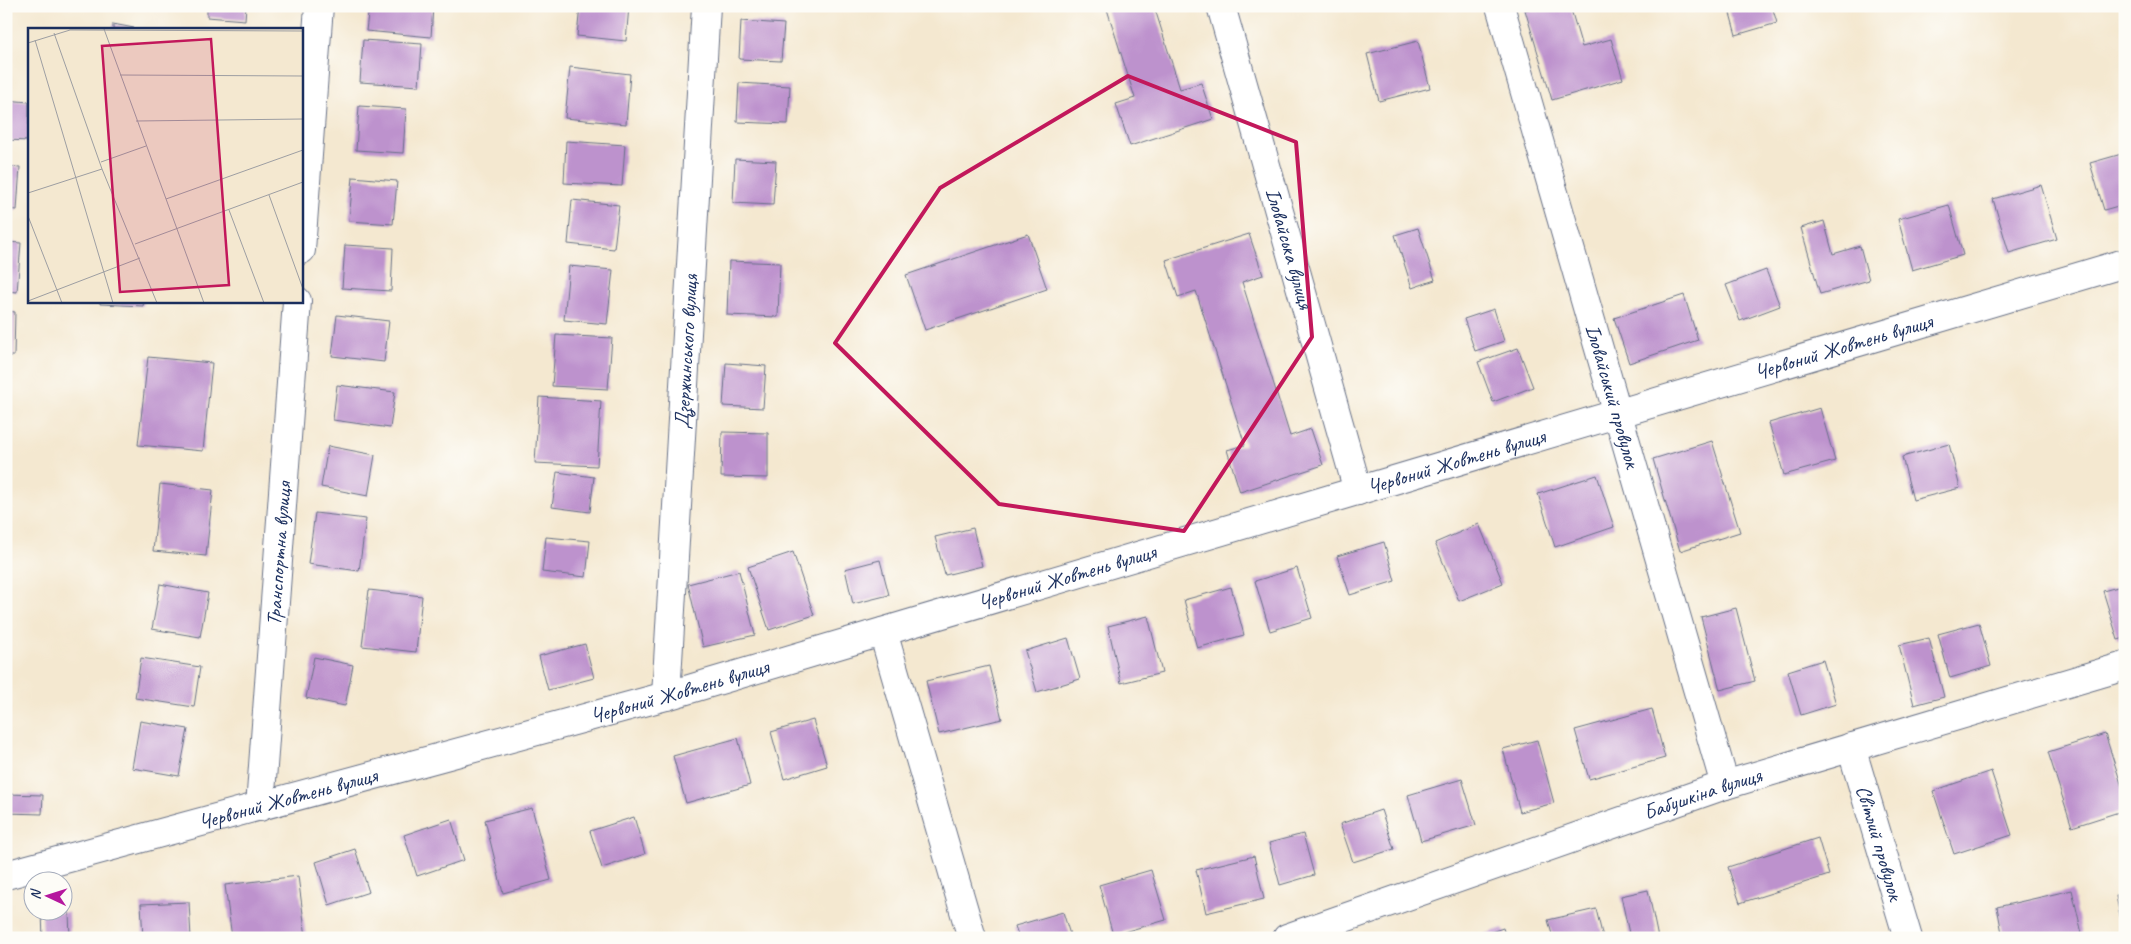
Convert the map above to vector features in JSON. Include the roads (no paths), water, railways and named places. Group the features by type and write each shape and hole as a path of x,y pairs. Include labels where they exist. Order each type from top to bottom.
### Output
{"street":[{"path":"302,236 319,6"},
{"name":"Дзержинського вулиця","path":"666,696 706,6"},
{"name":"Іловайська вулиця","path":"1221,6 1358,492"},
{"name":"Іловайський провулок","path":"1500,6 1725,786"},
{"name":"Червоний Жовтень вулиця","path":"6,875 666,696 2125,263"},
{"name":"Транспортна вулиця","path":"260,807 297,302"},
{"path":"883,632 972,938"},
{"name":"Бабушкіна вулиця","path":"1287,938 1725,786 2125,666"},
{"name":"Світлий провулок","path":"1850,747 1908,938"}]}
